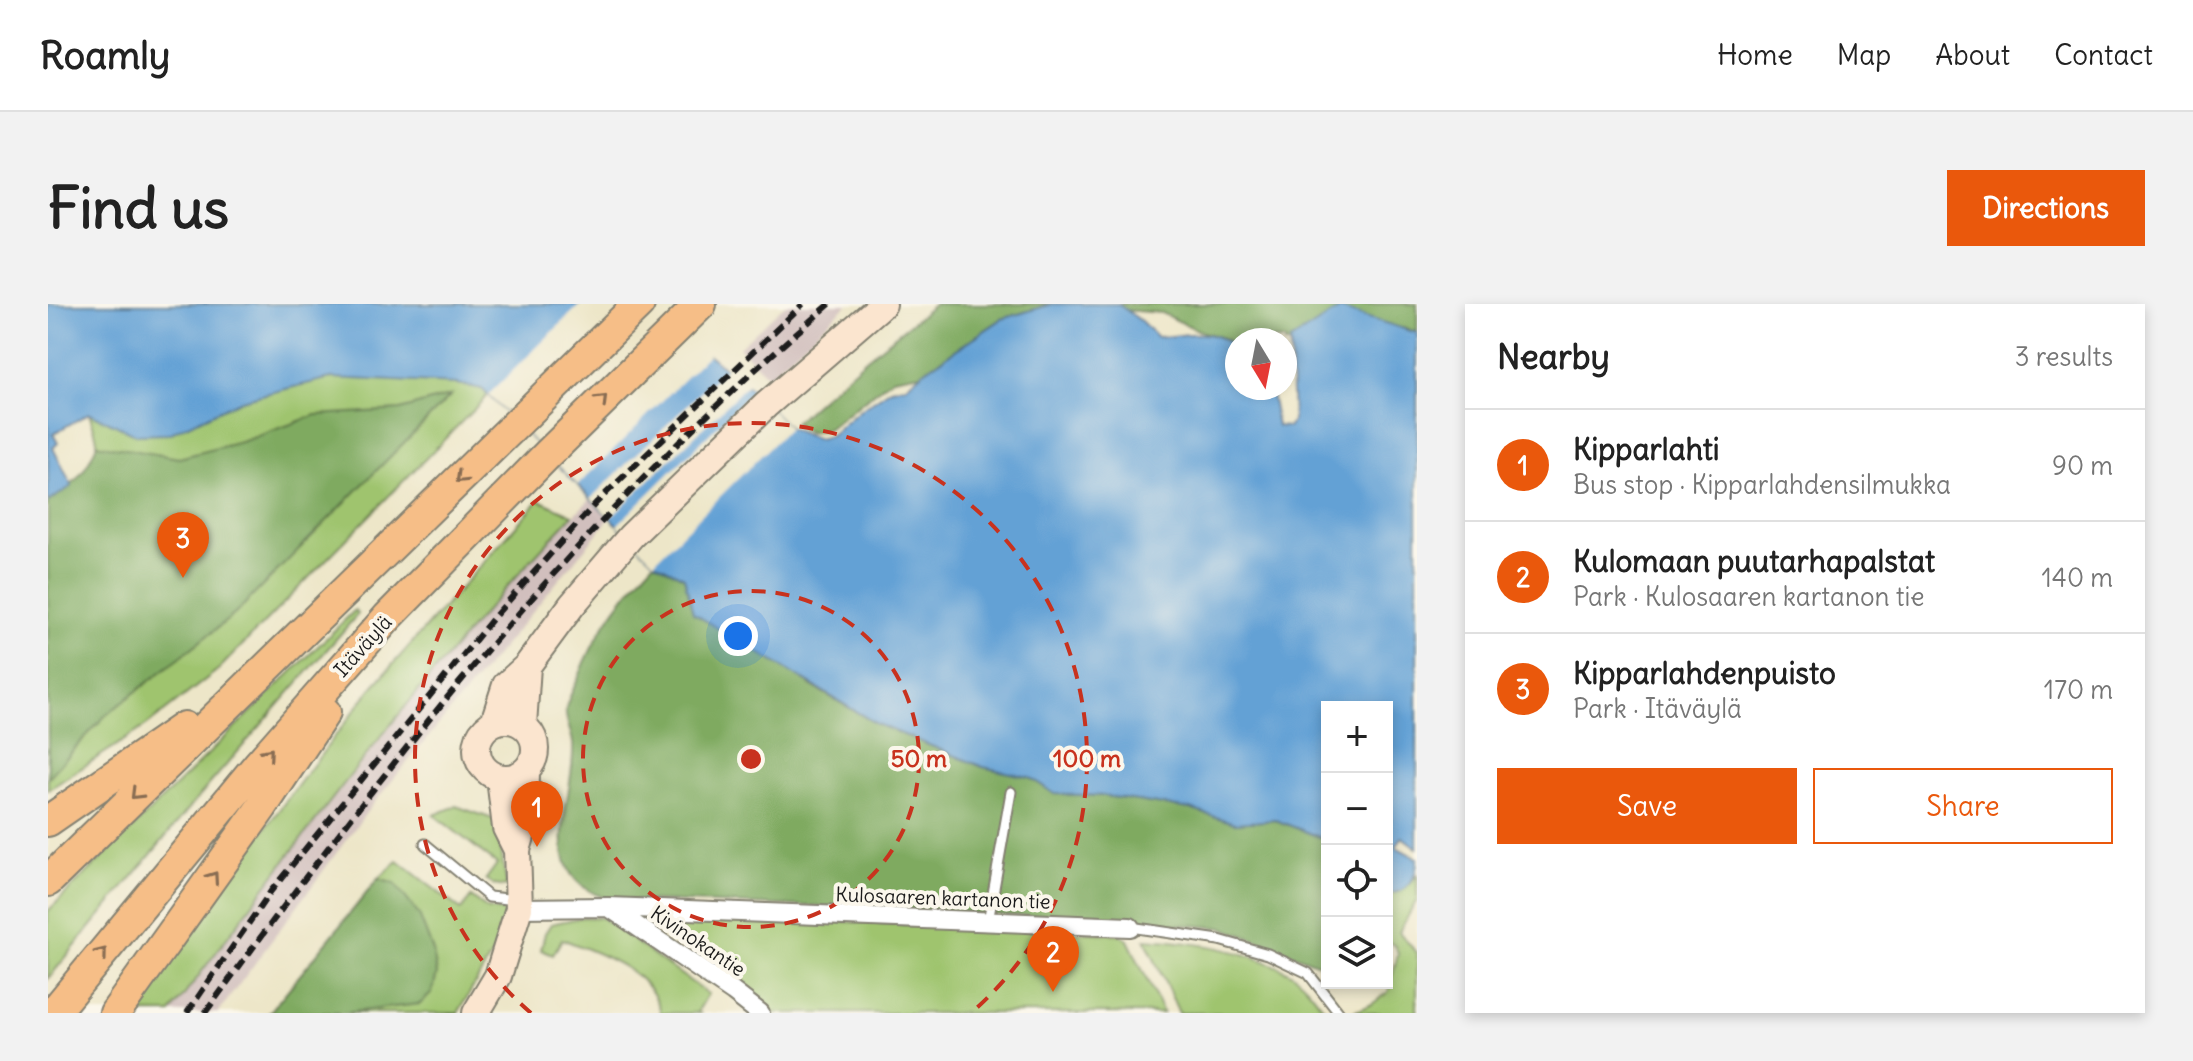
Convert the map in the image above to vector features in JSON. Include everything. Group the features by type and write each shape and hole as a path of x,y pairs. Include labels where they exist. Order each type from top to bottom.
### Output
{"highway":[{"path":"48,881 639,304"},
{"name":"Itäväylä","path":"53,1013 257,766 388,617 695,310"},
{"path":"115,1013 262,807 388,617"},
{"path":"48,821 252,681"}],"main road":[{"path":"494,722 506,685 527,666 572,605 631,536 766,405 883,304"},
{"path":"523,725 527,666"},
{"path":"509,720 523,725 532,735 535,747 533,761 526,771 514,778 488,774 476,752 477,740 484,729 494,722 509,720"},
{"path":"476,1013 498,976 520,904 517,850 525,823 526,771"},
{"path":"500,778 506,828 517,850"}],"street":[{"name":"Kulosaaren kartanon tie","path":"520,904 1130,927"},
{"name":"Kivinokantie","path":"609,907 729,988 760,1013"}],"lane":[{"path":"988,922 1011,792"},
{"path":"425,844 489,897 520,904"},
{"name":"Kulosaaren kartanon tie","path":"1130,927 1219,940 1268,954 1308,973 1339,1013"}],"shaded area":[{"path":"786,304 848,304 768,377 739,347"},
{"path":"591,498 610,518 372,805 218,1013 171,1013 272,877 426,682 516,575"}],"green space":[{"path":"935,304 1052,304 1002,319 921,373 893,378 828,429 810,432 794,423 867,358"},
{"path":"1118,304 1417,304 1417,333 1406,328 1297,342 1297,328 1225,328 1225,339 1161,313 1123,310"},
{"path":"162,348 457,384 483,389 488,395 219,669 146,726 48,790 48,608 68,549 60,494 84,473 96,451 96,436 89,412"},
{"path":"451,395 235,614 105,716 48,778 48,502 78,478 97,444 179,458 244,441 316,415 400,410"},
{"path":"539,500 573,515 466,634 364,758 171,1013 132,1013 235,868 371,689"},
{"path":"654,562 684,577 810,685 877,724 983,767 1029,777 1055,794 1105,796 1190,809 1235,823 1276,820 1321,838 1321,965 1224,928 871,908 613,900 587,890 572,875 564,857 563,836 573,744 566,708 585,662 620,603"},
{"path":"355,610 358,614 201,794 48,979 48,911"},
{"path":"456,806 496,820 507,887 494,885 486,879 497,864 434,815"},
{"path":"398,861 461,910 471,897 487,909 506,912 494,951 458,1013 344,1013 395,884 378,879"},
{"path":"1417,875 1417,900 1399,932 1417,953 1417,1013 1351,1013 1372,1004 1389,989 1393,989 1398,954 1393,945 1393,893"},
{"path":"378,879 395,884 419,915 433,951 437,974 432,993 420,1004 344,1013 269,1013"},
{"path":"634,912 1119,934 1128,940 1163,1013 771,1013 731,980"},
{"path":"583,917 602,918 708,994 698,1011 700,1013 661,1013 656,998 635,974 576,944 562,939 553,955 541,950 551,924"},
{"path":"1145,939 1218,948 1272,964 1300,980 1327,1013 1179,1013"}],"water":[{"path":"48,304 645,304 753,391 789,428 818,440 830,436 891,389 906,386 1002,319 1052,304 1118,304 1157,337 1208,334 1218,337 1225,341 1225,400 1272,400 1277,426 1289,427 1293,420 1292,400 1297,400 1297,337 1340,309 1417,333 1417,848 1402,837 1396,847 1417,858 1415,872 1406,887 1393,893 1393,701 1321,701 1321,838 1276,820 1235,823 1190,809 1105,796 1055,794 1029,777 983,767 877,724 693,613 684,577 654,562 482,389 457,384 331,378 241,400 169,434 137,435 89,413 53,434 58,443 53,448 72,486 48,502"}],"pier":[{"path":"581,304 651,304 711,352 578,485 488,395"},
{"path":"728,366 749,383 610,518 591,498"},
{"path":"753,391 789,428 654,562 617,525"}],"railway":[{"path":"187,1013 271,891 494,617 596,503 803,304"},
{"path":"205,1013 348,822 496,639 655,466 741,383 830,304"}],"place":[{"name":"Kipparlahdenpuisto","path":"183,578"},
{"name":"Kipparlahti","path":"537,847"},
{"name":"Kulomaan puutarhapalstat","path":"1053,992"}]}
